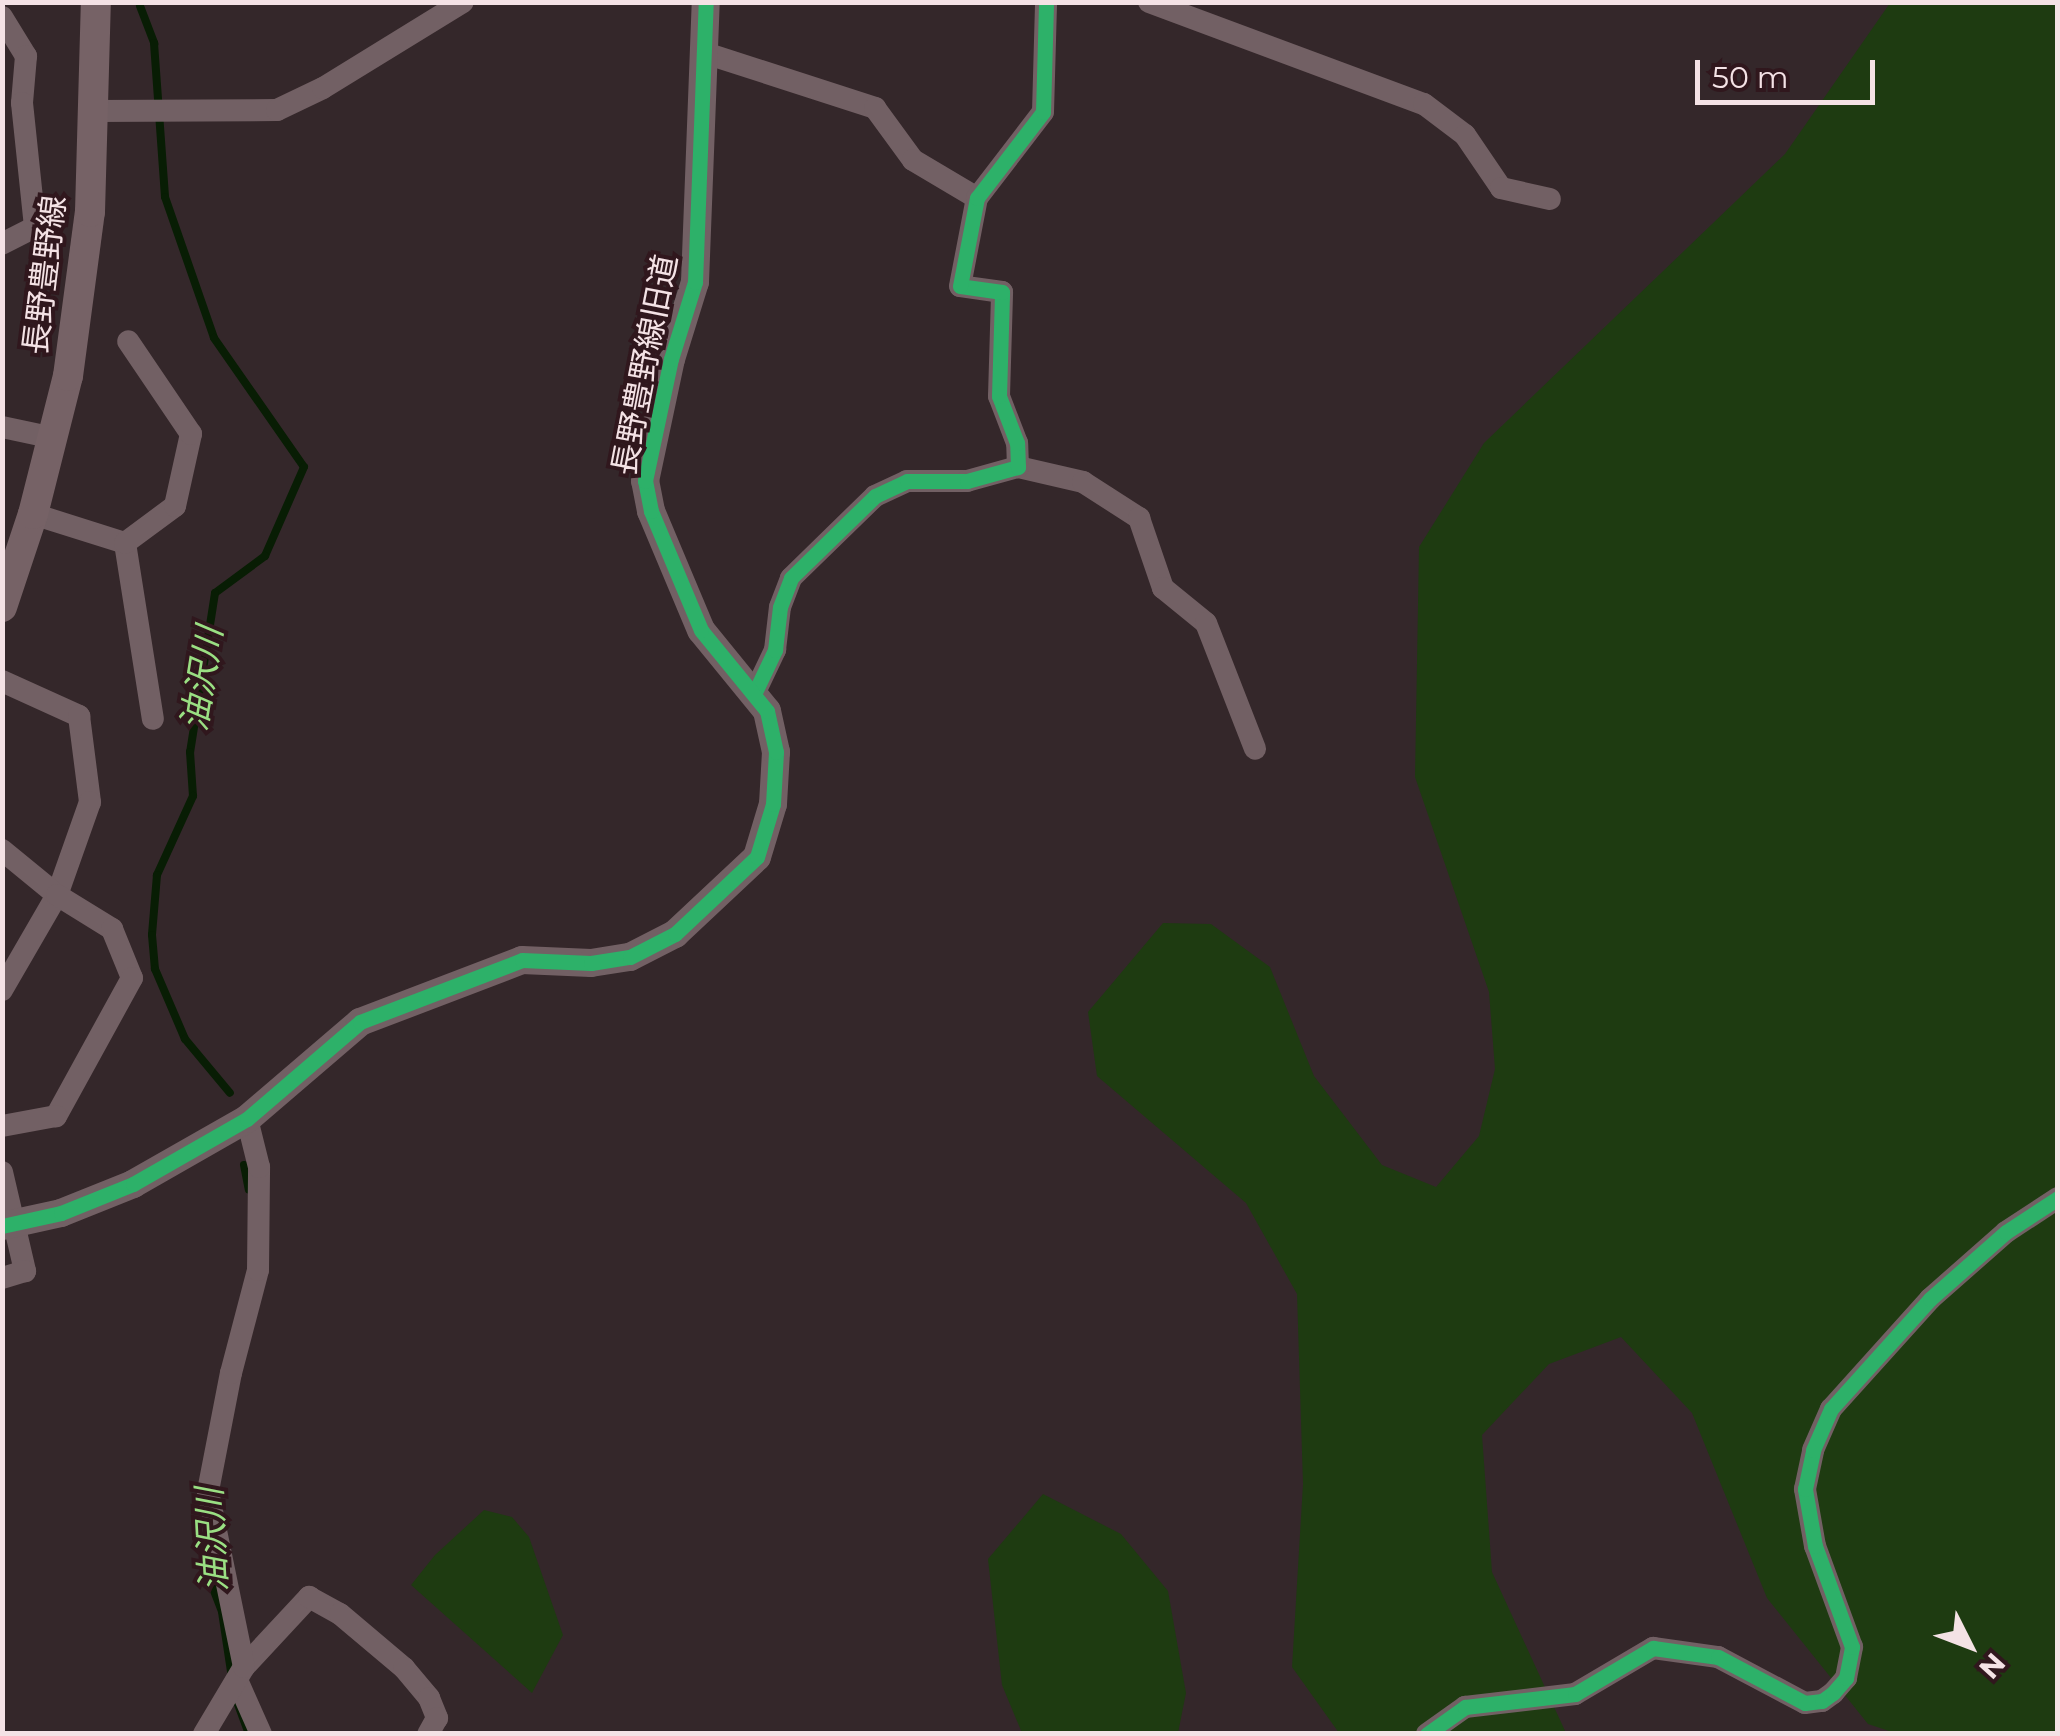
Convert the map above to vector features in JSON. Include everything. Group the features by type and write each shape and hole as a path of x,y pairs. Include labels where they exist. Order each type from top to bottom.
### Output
{"main road":[{"name":"長野豊野線","path":"2,606 33,514 68,376 90,212 96,2"}],"street":[{"path":"95,111 277,110 323,88 463,2"},
{"name":"長野豊野線旧道","path":"10,1225 61,1214 133,1184 247,1119 360,1022 522,960 610,960 630,956 675,934 757,857 773,804 776,752 767,711 701,630 651,511 645,481 670,359 696,282 706,2"},
{"path":"1018,467 1017,443 1000,396 1002,292 960,286 978,198 1042,112 1046,2"},
{"path":"1150,2 1424,104 1465,135 1502,188 1550,199"},
{"path":"2,17 26,56 22,103 35,227 2,244"},
{"path":"705,53 875,108 913,160 978,198"},
{"path":"125,543 175,506 191,434 128,341"},
{"path":"2,427 54,438"},
{"path":"755,692 775,650 780,608 790,578 875,496 907,481 967,481 1018,467 1082,482 1139,518 1163,588 1206,623 1254,749"},
{"path":"33,514 125,543"},
{"path":"125,543 153,720"},
{"path":"2,680 79,716 90,802 57,894 2,990"},
{"path":"2,850 57,894 112,929 132,978 56,1116 2,1126"},
{"path":"247,1119 258,1167 258,1270 231,1373 208,1491 237,1678 262,1734"},
{"path":"2,1172 10,1225 25,1271 2,1278"},
{"path":"1427,1734 1465,1707 1576,1694 1653,1648 1732,1662 1805,1703 1822,1701 1833,1692 1846,1678 1852,1647 1814,1546 1805,1489 1812,1450 1831,1409 1930,1299 2006,1232 2058,1198"},
{"path":"204,1734 237,1678 310,1597 340,1614 404,1668 430,1698 437,1718 428,1734"}],"green space":[{"path":"1890,3 2057,3 2057,1733 1898,1734 1868,1724 1767,1598 1692,1413 1621,1337 1549,1364 1482,1435 1492,1572 1566,1733 1339,1733 1292,1667 1303,1484 1297,1294 1246,1203 1097,1076 1088,1012 1163,923 1211,924 1270,967 1314,1076 1382,1165 1436,1187 1479,1136 1495,1069 1489,992 1415,777 1419,547 1484,443 1785,154"},
{"path":"1043,1494 1121,1534 1168,1591 1186,1693 1178,1733 1022,1733 1002,1685 988,1559"},
{"path":"484,1510 512,1517 529,1537 563,1635 532,1693 411,1585 435,1555"}],"waterway":[{"name":"油沢川","path":"140,6 154,43 165,197 214,338 304,467 265,556 215,593 190,752 193,796 157,875 152,935 155,969 185,1039 230,1093"},
{"name":"油沢川","path":"244,1165 249,1190"},
{"name":"油沢川","path":"208,1544 211,1583 222,1612 232,1678"},
{"name":"油沢川","path":"235,1696 249,1734"}],"cycle path":[{"path":"2,1226 61,1213 133,1184 247,1119 360,1022 522,960 591,963 630,957 675,934 757,857 773,804 776,752 767,711 701,630 651,511 645,481 671,359 695,282 706,2"},
{"path":"755,692 775,650 780,607 791,578 875,496 907,481 967,481 1018,467 1017,443 999,396 1002,292 960,286 977,198 1043,112 1046,2"},
{"path":"1427,1734 1465,1707 1575,1694 1653,1648 1718,1657 1805,1703 1822,1701 1833,1693 1846,1678 1852,1647 1815,1546 1805,1489 1813,1450 1831,1409 1930,1299 2006,1232 2058,1198"}]}
